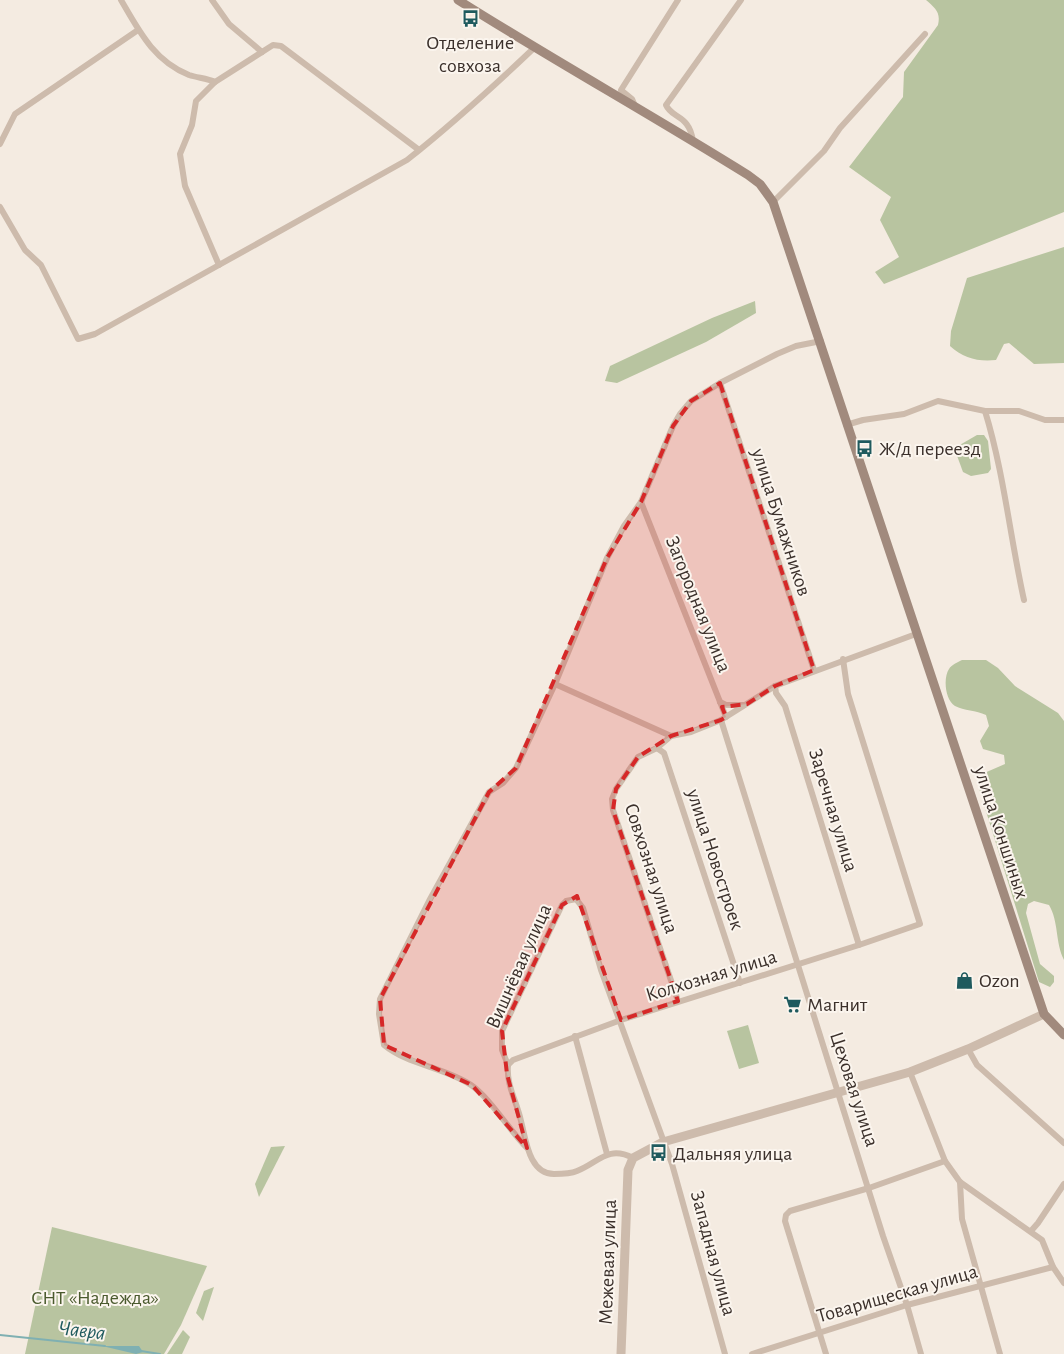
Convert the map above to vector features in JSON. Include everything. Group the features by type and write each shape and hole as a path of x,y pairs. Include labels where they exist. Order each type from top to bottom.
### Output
{"main road":[{"name":"улица Коншиных","path":"458,0 588,81 693,141 760,184 773,202 821,341 846,425 1044,1014 1064,1035"}],"street":[{"path":"121,0 138,30 156,55 191,76 215,82"},
{"path":"212,0 229,24 262,52"},
{"path":"636,107 632,99 621,90 678,0"},
{"path":"693,141 686,121 666,105 741,0"},
{"path":"0,144 15,114 138,30"},
{"path":"773,202 824,151 840,128 924,34"},
{"path":"219,265 185,186 180,154 192,125 196,101 215,82 262,52 273,46 281,46 419,150"},
{"path":"0,207 25,250 41,265 78,339 95,334 407,160 534,48"},
{"path":"527,1148 472,1086 456,1076 392,1052 384,1045 379,1014 380,999 392,972 489,792 503,783 516,768 555,684 607,558 624,526 641,502 673,426 680,414 691,402 720,383 796,346 821,341"},
{"name":"улица Бумажников","path":"720,383 814,670"},
{"path":"846,425 868,419 904,414 938,402 985,411 1018,411 1045,420 1064,420"},
{"path":"985,411 995,442 1010,535 1024,600"},
{"name":"Загородная улица","path":"641,502 720,702 724,719"},
{"path":"555,684 670,736 691,732 724,719 775,686 843,659 916,634"},
{"name":"Колхозная улица","path":"510,1063 575,1036 621,1020 799,965 920,924 848,694 843,659"},
{"name":"Заречная улица","path":"775,686 776,693 785,706 859,945"},
{"path":"720,702 726,705 747,704"},
{"name":"Цеховая улица","path":"724,719 838,1092 921,1354"},
{"name":"Совхозная улица","path":"670,736 658,748 638,757 616,789 612,800 613,810 678,1001"},
{"name":"улица Новостроек","path":"658,748 664,753 740,982"},
{"name":"Вишнёвая улица","path":"510,1063 502,1050 502,1031 562,905 574,898 579,901 583,908 601,970 621,1020"},
{"path":"510,1063 509,1082 527,1148 538,1169 546,1174 576,1172 607,1154 623,1153 633,1158 662,1142 910,1072 968,1049 1044,1014"},
{"name":"Западная улица","path":"621,1020 662,1142 672,1164 725,1354"},
{"path":"575,1036 607,1154"},
{"path":"968,1049 977,1065 1064,1142"},
{"path":"910,1072 944,1161 960,1182 1031,1230 1044,1243 1053,1267 1064,1283"},
{"name":"Межевая улица","path":"621,1354 628,1170 633,1158"},
{"path":"826,1354 785,1221 786,1215 790,1211 869,1188 944,1161"},
{"path":"960,1182 962,1219 1000,1354"},
{"path":"1031,1230 1064,1184"},
{"name":"Товарищеская улица","path":"752,1354 907,1305 1053,1267"}],"highlighted area":[{"path":"720,383 814,670 775,686 747,704 722,707 726,717 721,720 671,736 638,757 616,789 613,810 678,1001 621,1020 577,896 562,905 502,1031 507,1074 527,1148 472,1085 384,1045 380,999 489,792 516,768 607,558 641,502 673,426 691,401"}],"green space":[{"path":"926,0 1064,0 1064,212 884,284 875,272 899,257 880,220 891,197 849,167 903,97 904,72 938,25 938,13"},
{"path":"1064,247 1064,363 1034,364 1009,343 1004,344 996,360 977,360 966,356 950,346 951,331 967,278"},
{"path":"755,301 756,313 706,342 617,383 605,381 610,366 712,318"},
{"path":"977,435 984,435 988,441 991,469 988,473 971,476 963,472 956,453 958,446"},
{"path":"962,660 986,660 998,668 1015,686 1058,713 1064,721 1064,960 1049,905 1034,901 1028,904 1026,913 1040,964 1054,976 1054,982 1050,987 1039,982 980,792 978,780 982,774 1005,764 1004,755 983,749 980,741 989,726 986,715 955,706 947,694 947,673 951,666"},
{"path":"748,1025 759,1063 739,1069 727,1031"},
{"path":"285,1146 259,1197 255,1184 271,1147"},
{"name":"СНТ «Надежда»","path":"52,1227 207,1266 181,1325 164,1354 25,1354"},
{"path":"214,1287 203,1321 196,1313 204,1291"},
{"path":"183,1330 190,1337 182,1354 167,1354"}],"water":[{"path":"102,1346 139,1346 143,1352 136,1354"}],"waterway":[{"name":"Чавра","path":"0,1335 105,1346"},
{"name":"Чавра","path":"141,1351 160,1354"}],"place":[{"name":"Отделение совхоза","path":"470,18"},
{"name":"Ж/д переезд","path":"865,448"},
{"name":"Ozon","path":"965,980"},
{"name":"Магнит","path":"793,1004"},
{"name":"Дальняя улица","path":"659,1153"}]}
